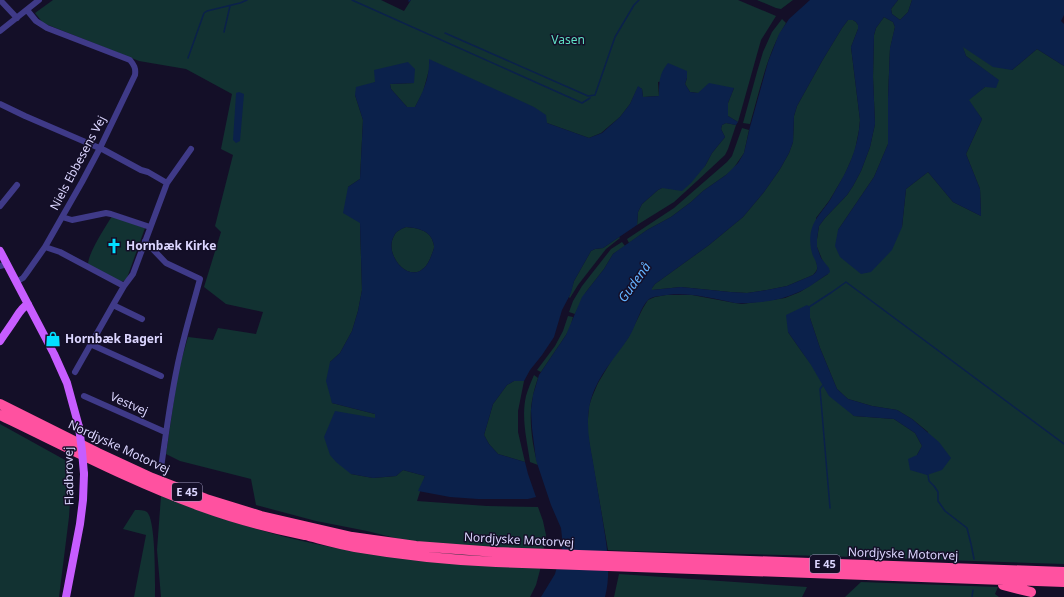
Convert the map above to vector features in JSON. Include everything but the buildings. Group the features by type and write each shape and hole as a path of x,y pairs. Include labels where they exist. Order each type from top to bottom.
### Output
{"highway":[{"name":"Nordjyske Motorvej","path":"0,404 132,469 206,499 261,516 352,537 415,556 470,561 1064,571"},
{"name":"Nordjyske Motorvej","path":"0,414 94,461 149,486 204,507 265,526 353,546 386,547"},
{"name":"Nordjyske Motorvej","path":"646,563 843,574 1064,582"},
{"path":"843,574 998,584 1031,592"}],"main road":[{"name":"Fladbrovej","path":"0,251 3,265 15,280 54,354 67,383 79,427 84,474 83,500 66,597"},
{"path":"0,341 13,322 29,307"}],"street":[{"path":"0,0 17,18"},
{"path":"0,32 39,0"},
{"name":"Niels Ebbesens Vej","path":"15,280 30,267 45,247 100,148 136,70 130,60 41,25 27,10"},
{"path":"0,104 100,148 167,183"},
{"path":"75,372 112,305 133,274 167,183 191,149"},
{"path":"0,206 17,185"},
{"path":"62,217 72,220 106,213 150,227"},
{"path":"145,241 166,263 200,279 177,367 165,432 161,468"},
{"path":"45,247 60,252 124,286"},
{"path":"112,305 142,319"},
{"path":"90,344 161,376"},
{"name":"Vestvej","path":"84,396 165,432"}],"green space":[{"name":"Vasen","path":"53,0 381,0 404,11 411,0 738,0 776,16 761,40 738,122 728,116 728,103 734,88 698,93 690,92 685,84 687,78 658,82 659,96 643,97 642,89 638,87 630,104 620,117 601,133 589,138 547,123 429,60 429,70 423,92 415,107 407,107 391,89 390,84 414,83 375,82 355,95 363,120 360,179 348,187 360,223 362,290 352,331 340,353 330,362 332,403 375,414 375,418 351,474 373,478 396,476 403,470 425,476 417,501 487,506 538,507 546,535 540,570 536,585 530,597 161,597 157,550 161,496 242,525 325,546 382,555 403,540 316,521 256,505 251,479 180,461 166,454 178,372 188,337 213,340 218,328 256,334 263,312 226,304 204,287 221,232 215,226 233,155 221,149 232,94 186,69 139,61 43,23 35,13"},
{"path":"757,0 793,0 781,9"},
{"path":"898,0 912,0 908,12 900,20 892,14 891,9"},
{"path":"884,17 893,22 895,27 890,49 888,144 874,177 838,230 902,227 906,189 928,172 953,202 981,216 980,189 966,154 982,119 968,100 985,87 998,80 966,56 962,46 1012,70 1037,49 1064,66 1064,564 608,550 587,430 589,406 598,383 613,358 628,338 648,300 666,295 692,295 742,304 772,300 785,298 800,292 828,274 817,247 819,226 847,195 853,186 861,171 870,147 875,124 873,77 874,35 876,28","holes":["810,307 810,318 820,348 837,389 848,399 872,406 897,410 912,419 928,432 927,475 917,455 922,446 915,433 894,419 854,416 804,354 788,332"]},
{"path":"782,19 786,23 779,35 769,59 750,124 743,123 763,52 772,32"},
{"path":"848,20 853,20 858,25 858,29 851,47 860,120 859,130 855,150 844,176 829,201 816,218 816,272 813,275 787,286 747,293 681,287 652,290 655,284 709,245 743,217 764,192 789,153 793,142 794,116 797,106 822,61"},
{"path":"726,123 736,125 725,155 674,202 637,225 638,212 642,204 658,190 662,188 669,188 705,166 712,153 725,137 721,129 722,125"},
{"path":"742,128 749,130 744,153 733,169 671,217 647,230 629,243 627,239 674,208 727,162 732,156"},
{"path":"112,216 145,228 127,278 121,282 88,264 94,246"},
{"path":"406,227 419,229 426,232 434,244 430,259 424,268 416,272 409,271 402,267 396,261 392,253 391,244 395,234 399,230"},
{"path":"619,237 620,238 606,249 578,285 570,298 569,297 574,281 591,251 603,248"},
{"path":"622,242 625,246 613,254 604,269 586,292 575,314 569,312 573,301 582,286 611,249"},
{"path":"568,316 573,317 566,335 541,372 537,370 555,346 563,331"},
{"path":"534,375 538,378 532,404 531,421 532,440 538,465 530,462 524,421 526,396"},
{"path":"514,381 524,381 518,411 518,432 525,462 498,454 489,444 484,435 493,404 507,385"},
{"path":"0,424 65,460 72,470 69,517 59,597 0,597"},
{"path":"135,510 146,511 150,517 154,552 155,597 134,597 146,535 123,529"},
{"path":"619,574 807,587 802,597 614,597"},
{"path":"861,582 998,587 995,594 999,597 845,597"}],"water":[{"name":"Gudenå","path":"810,0 898,0 891,9 892,14 900,20 908,12 912,0 1064,0 1064,15 1061,21 1064,24 1064,66 1037,49 1012,70 993,67 963,47 966,56 999,80 996,88 985,87 969,100 982,119 966,154 980,189 981,216 953,202 928,172 906,189 902,227 892,250 871,272 861,274 840,257 835,246 838,230 874,177 888,144 890,48 895,27 893,22 884,17 876,28 874,35 873,77 875,124 870,147 861,171 853,186 847,195 819,226 817,247 821,258 829,268 830,272 803,290 784,298 768,301 735,303 679,294 654,297 646,302 629,337 598,382 589,407 589,438 608,556 608,577 605,597 541,597 555,574 562,548 562,537 561,528 551,505 536,460 531,410 533,395 539,375 566,335 582,297 604,269 613,254 647,230 671,217 703,191 726,175 738,163 744,153 768,62 779,34 789,19","holes":["848,20 853,20 858,25 858,29 851,47 860,120 859,132 854,152 846,171 830,200 813,224 810,235 813,256 817,264 816,272 813,275 787,286 747,293 681,287 652,290 655,284 709,245 743,217 764,192 789,153 793,142 794,116 797,106 842,28"]},
{"path":"429,59 534,107 546,115 547,123 589,138 602,133 620,117 630,104 638,86 642,89 643,97 659,96 660,78 668,63 687,71 685,84 690,92 698,93 709,83 734,88 728,103 728,116 738,122 736,125 726,123 722,125 721,129 725,137 712,153 705,166 691,183 682,191 662,188 658,190 642,204 638,212 637,225 603,248 591,251 574,281 571,293 562,310 554,337 530,370 524,381 514,381 507,385 493,404 484,435 489,444 498,454 525,462 536,497 528,499 478,499 450,497 418,491 425,476 403,470 396,476 373,478 351,474 330,455 324,437 335,411 375,418 375,414 332,403 326,381 330,362 340,353 352,331 362,290 360,223 343,213 348,187 360,179 363,120 355,95 356,87 375,82 374,70 408,62 415,69 414,83 390,84 391,89 407,107 415,107 421,96 429,66","holes":["406,227 419,229 426,232 434,245 430,259 424,268 416,272 409,271 402,267 396,261 392,253 391,244 395,234 397,231"]},
{"path":"239,92 244,94 240,141 236,143 233,140 236,93"},
{"path":"807,305 810,307 810,318 820,348 837,389 848,399 872,406 897,410 912,419 939,442 951,458 942,470 927,475 910,470 908,459 917,455 922,446 915,433 894,419 854,416 829,396 811,365 788,332 786,315"}],"waterway":[{"path":"188,58 204,13 247,0"},
{"path":"352,0 582,103 590,98"},
{"path":"445,33 588,96 595,95 615,37 634,5 639,0"},
{"path":"224,32 230,6"},
{"path":"809,307 846,282 1064,444"},
{"path":"823,385 820,389 830,508"},
{"path":"928,475 929,481 938,492 938,501 945,511 967,528 974,559"},
{"path":"972,597 973,590"}],"place":[{"name":"Hornbæk Kirke","path":"114,246"},
{"name":"Hornbæk Bageri","path":"53,339"}]}
